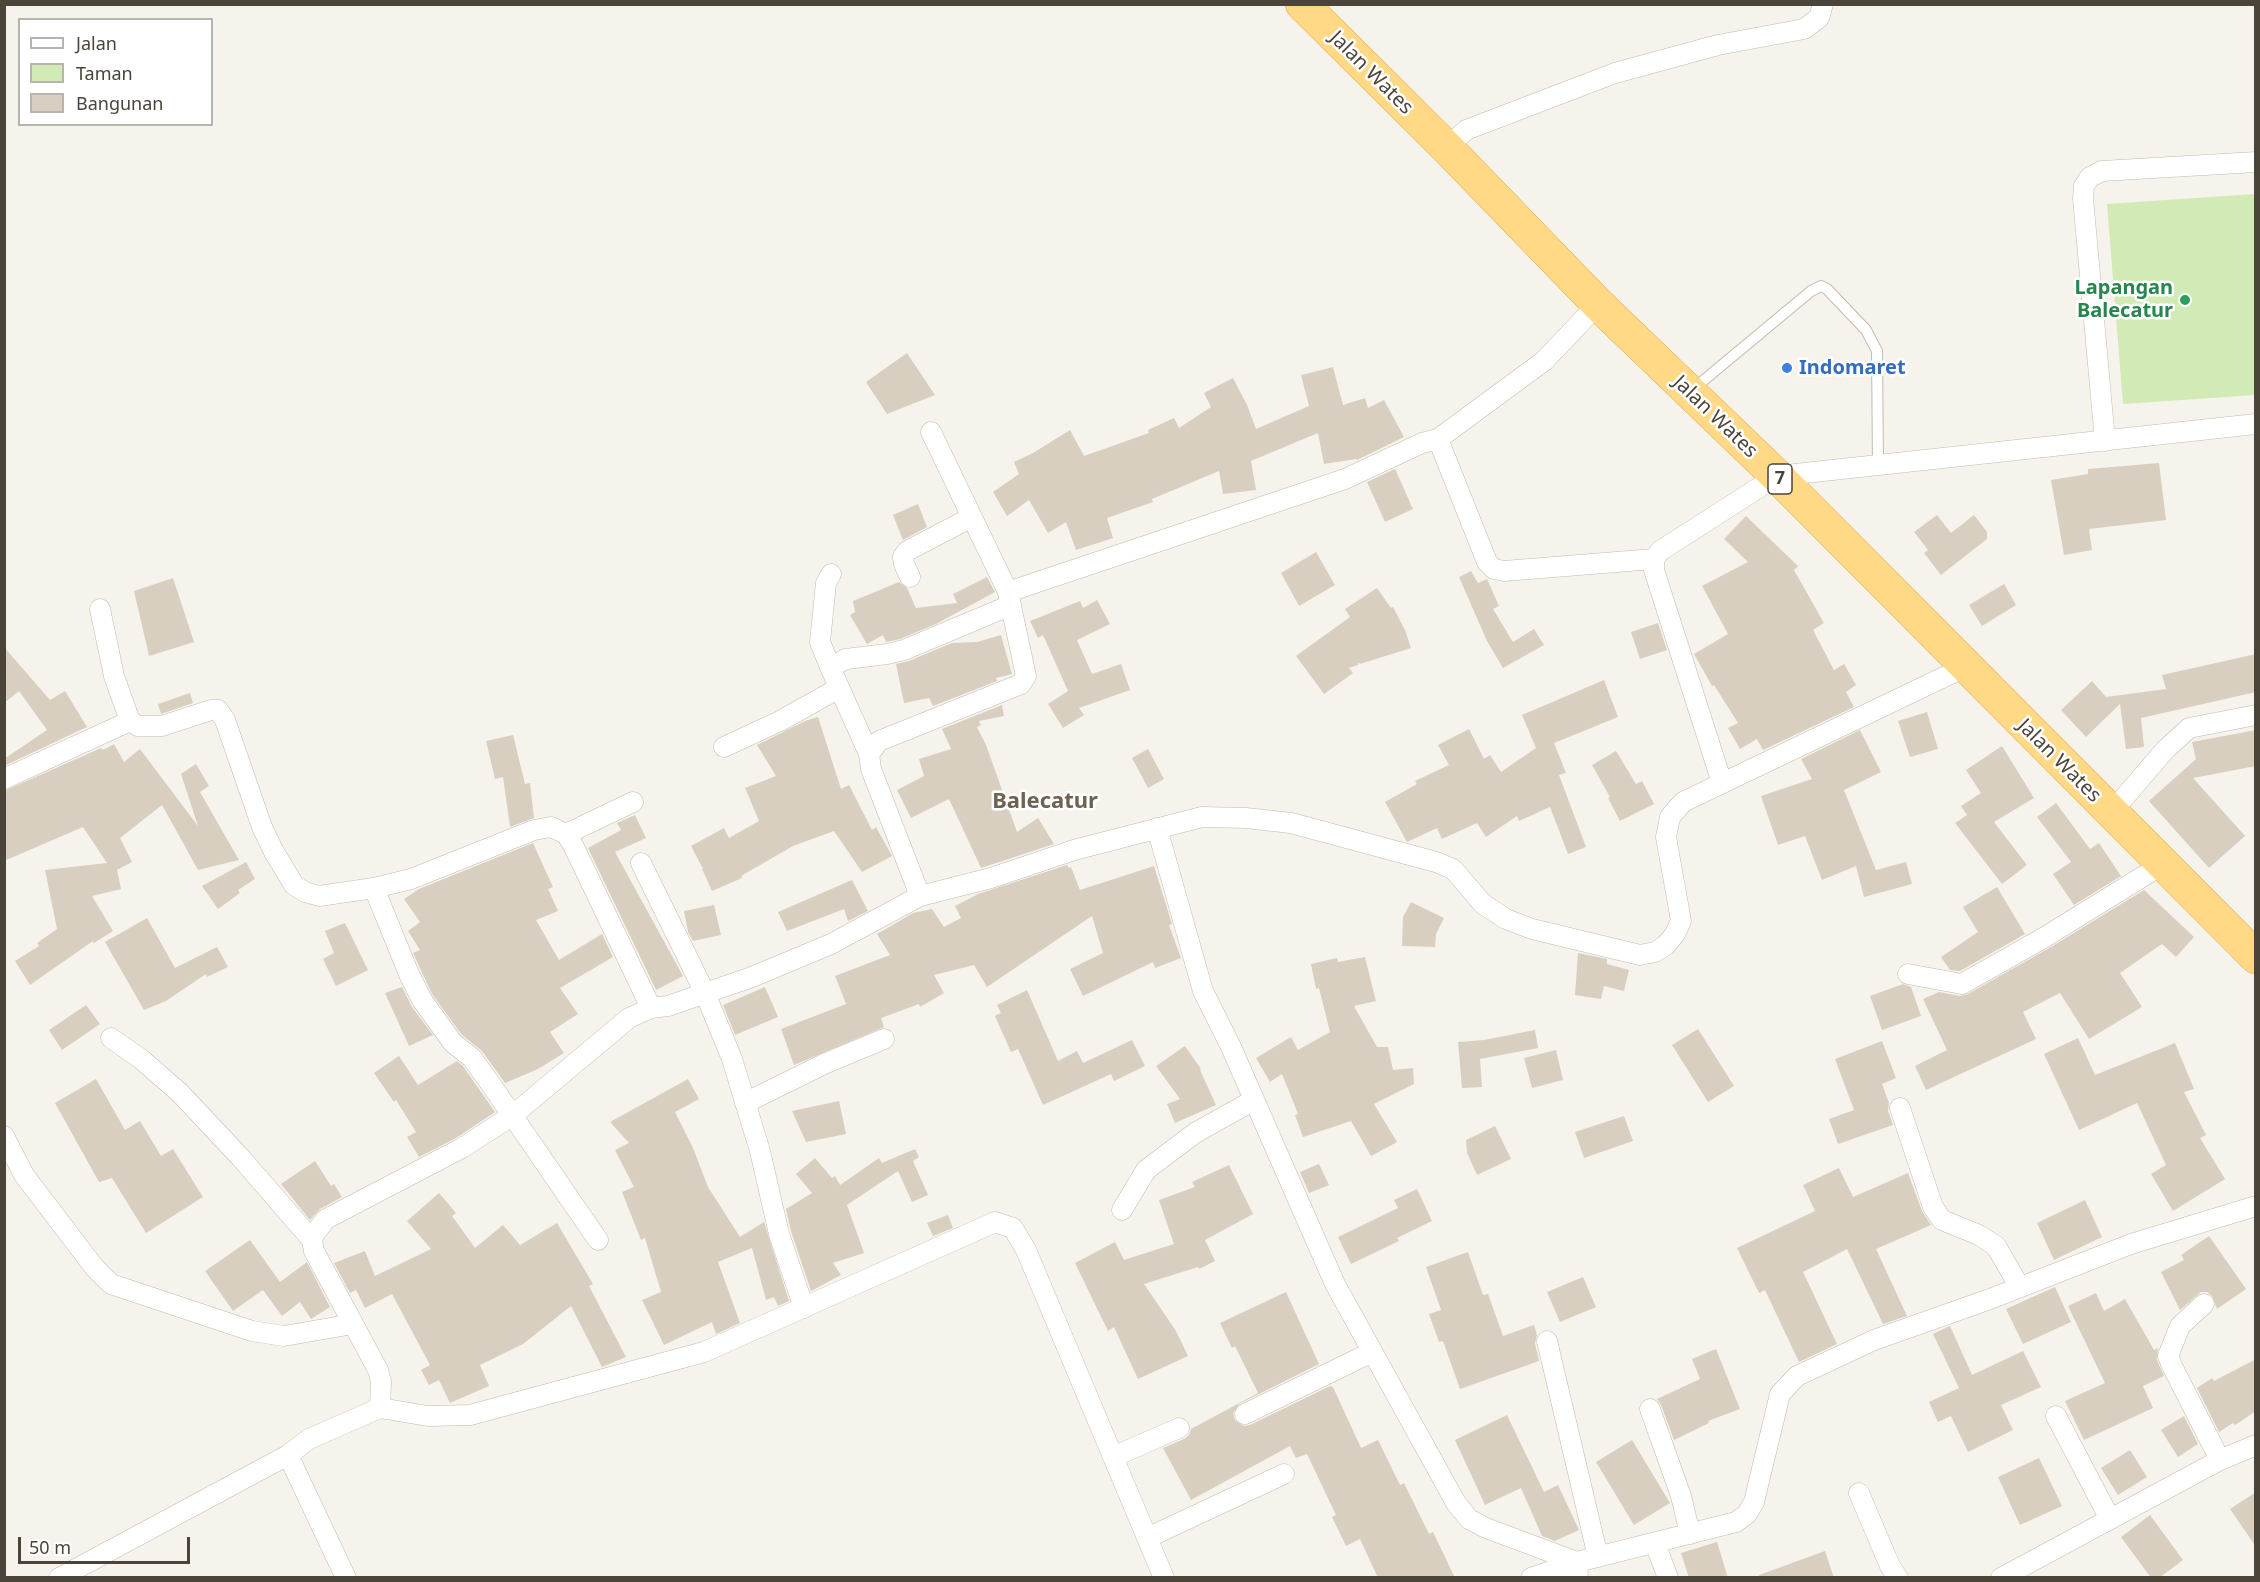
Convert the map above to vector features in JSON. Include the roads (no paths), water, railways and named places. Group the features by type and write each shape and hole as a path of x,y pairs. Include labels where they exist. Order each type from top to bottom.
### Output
{"highway":[{"name":"Jalan Wates","path":"1302,4 1447,148 1598,304 1777,476 2256,957"}],"street":[{"path":"1447,148 1466,130 1615,74 1718,45 1804,29 1819,18 1823,4"},
{"path":"2105,441 2083,198 2084,186 2090,177 2102,171 2256,162"},
{"path":"830,667 846,659 904,650 1010,599 1345,479 1422,443 1438,439 1544,361 1598,304"},
{"path":"1722,783 1654,570 1654,559 1660,551 1777,476 2256,424"},
{"path":"870,754 879,741 1024,681 1026,667 1010,599 931,432"},
{"path":"1438,439 1486,562 1494,569 1504,571 1654,559"},
{"path":"910,577 903,556 907,551 972,517"},
{"path":"831,574 826,583 820,642 870,754 872,769 920,896"},
{"path":"100,609 114,675 130,721 138,726 156,727 211,710 218,710 225,720 262,826 294,885 305,892 319,896 374,888 411,879 534,830 551,826 566,834 573,845 651,1008"},
{"path":"312,1240 326,1220 462,1148 513,1115 629,1018 651,1008 668,1006 752,977 831,944 920,896 991,878 1074,850 1202,817 1246,818 1291,823 1436,862 1453,869 1483,904 1506,919 1532,929 1640,955 1655,952 1666,945 1682,921 1666,837 1670,817 1683,802 1965,667"},
{"path":"724,747 780,721 839,688"},
{"path":"2111,813 2165,750 2189,728 2256,715"},
{"path":"4,779 130,721"},
{"path":"566,834 633,802"},
{"path":"1158,828 1203,991 1335,1284 1456,1503 1469,1519 1577,1570"},
{"path":"641,863 705,993 732,1059 760,1151 779,1234 804,1308"},
{"path":"1908,974 1962,984 2045,937 2163,864"},
{"path":"374,888 395,942 422,1000 453,1043 472,1058 598,1240"},
{"path":"111,1038 141,1059 180,1093 241,1158 312,1240 314,1251 378,1370 381,1382 380,1408"},
{"path":"745,1103 884,1039"},
{"path":"1122,1210 1146,1170 1195,1132 1254,1100"},
{"path":"1900,1108 1933,1207 1942,1220 1979,1235 1996,1246 2019,1287"},
{"path":"4,1136 24,1174 94,1267 111,1284 252,1331 284,1336 353,1324"},
{"path":"1531,1578 1577,1570 1598,1557 1736,1522 1747,1514 1754,1502 1780,1394 1797,1376 1874,1340 2132,1244 2256,1206"},
{"path":"59,1578 288,1455 309,1439 380,1408 428,1416 470,1416 704,1352 995,1222 1013,1228 1026,1250 1164,1578"},
{"path":"2205,1304 2180,1326 2168,1356 2220,1460"},
{"path":"1547,1341 1598,1557"},
{"path":"1245,1414 1372,1352"},
{"path":"1650,1409 1681,1496 1690,1534"},
{"path":"2056,1416 2110,1519"},
{"path":"1113,1457 1179,1428"},
{"path":"2001,1578 2220,1460 2256,1445"},
{"path":"288,1455 346,1578"},
{"path":"1147,1538 1284,1474"},
{"path":"1859,1493 1890,1566 1898,1578"},
{"path":"1655,1543 1668,1578"}],"lane":[{"path":"1689,392 1811,291 1821,286 1827,289 1866,330 1877,351 1878,466"}],"place":[{"name":"Lapangan Balecatur","path":"2185,300"},
{"name":"Indomaret","path":"1787,368"}],"district":[{"name":"Balecatur","path":"1045,802"}]}
